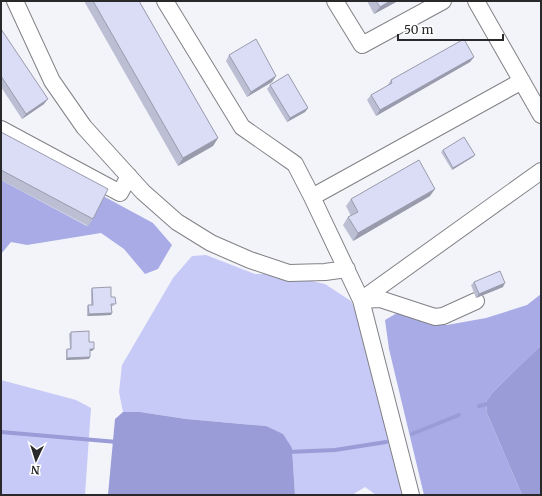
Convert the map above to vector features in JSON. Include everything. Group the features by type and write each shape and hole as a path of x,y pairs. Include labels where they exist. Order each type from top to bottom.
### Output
{"street":[{"path":"15,1 52,80 84,127 143,192 177,222 211,244 250,260 289,273 325,272 347,269"},
{"path":"165,1 242,127 295,164 312,197 361,300 411,495"},
{"path":"335,1 362,45 443,1"},
{"path":"476,1 541,115"},
{"path":"312,197 522,81"},
{"path":"1,130 120,193 129,176"},
{"path":"361,300 541,171"},
{"path":"361,300 380,299 435,317 442,316 476,301"}],"shaded area":[{"path":"1,180 87,226 103,196 153,223 172,245 158,269 145,274 124,249 101,233 27,245 11,242 1,254"},
{"path":"206,255 255,274 281,274 325,284 351,301 367,336 407,495 376,495 365,487 352,495 295,495 292,448 266,426 186,419 140,412 123,412 119,392 122,365 173,278 192,256"},
{"path":"541,294 541,345 493,392 486,402 487,413 522,495 424,495 389,349 385,320 397,313 447,325 486,318 527,305"},
{"path":"541,345 541,495 522,495 487,413 486,402 493,392"},
{"path":"1,380 76,400 91,408 85,495 1,495"},
{"path":"123,412 140,412 186,419 266,426 283,434 292,448 295,495 108,495 115,419"}],"building":[{"path":"93,1 139,1 218,138 183,158"},
{"path":"376,1 390,1 380,7"},
{"path":"1,29 48,99 26,114 1,76"},
{"path":"256,39 276,76 251,92 229,55"},
{"path":"464,39 474,57 380,110 371,95 392,83 391,80"},
{"path":"288,74 308,108 290,118 270,85"},
{"path":"1,132 108,189 93,219 1,170"},
{"path":"464,137 475,155 453,168 443,150"},
{"path":"419,160 435,189 358,233 348,217 358,212 351,199"},
{"path":"500,271 505,283 479,294 474,282"},
{"path":"111,287 111,297 115,297 116,304 111,304 112,313 89,314 88,305 93,305 92,288"},
{"path":"89,331 89,342 94,342 94,349 90,349 90,357 67,358 67,349 71,349 71,332"}],"waterway":[{"path":"479,406 491,403"},
{"path":"412,434 459,415"},
{"path":"1,432 117,442"},
{"path":"288,452 335,450 386,442"}]}
